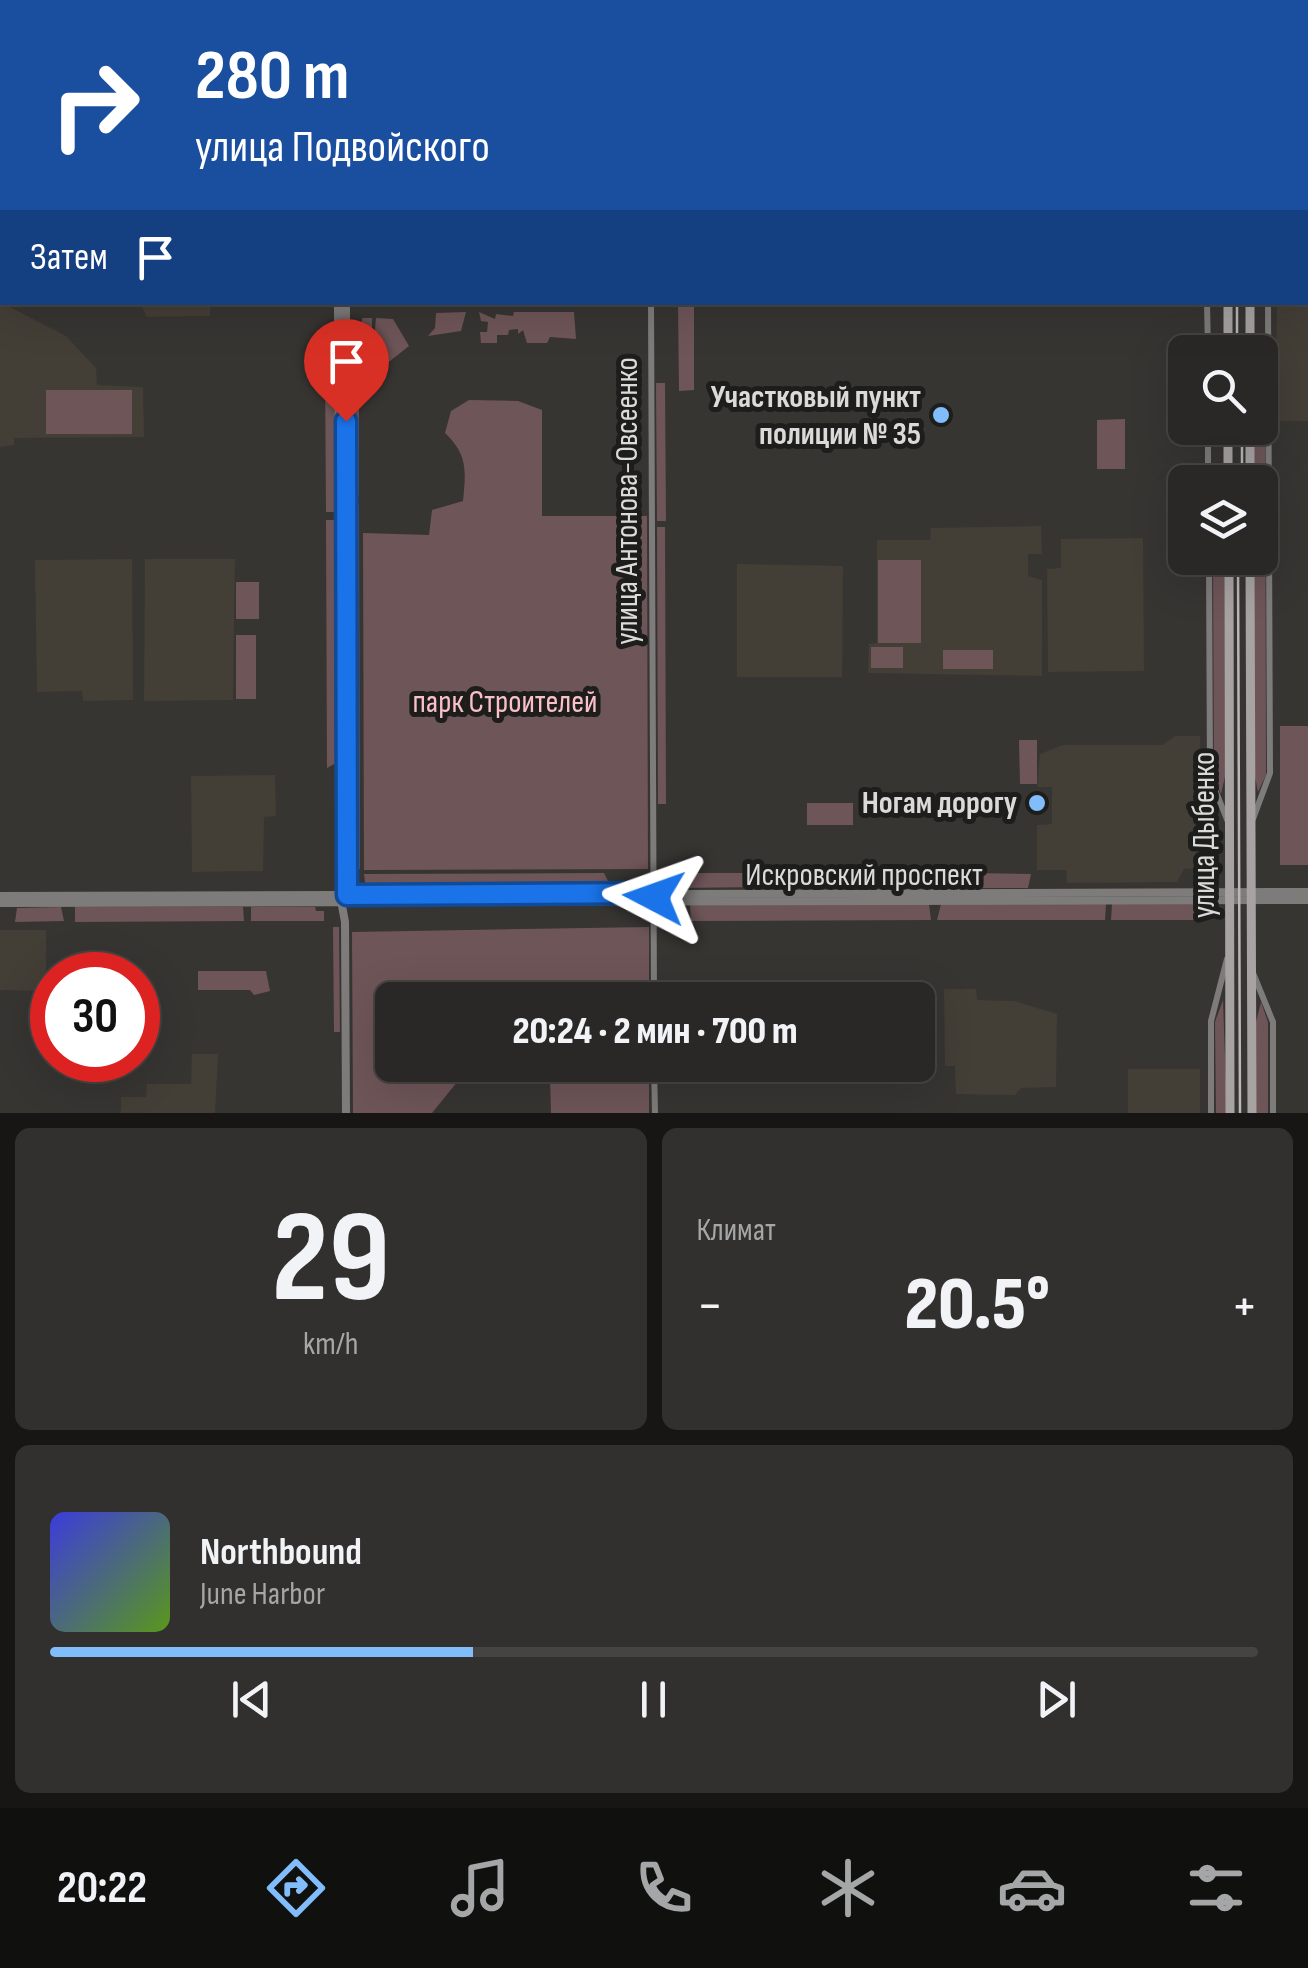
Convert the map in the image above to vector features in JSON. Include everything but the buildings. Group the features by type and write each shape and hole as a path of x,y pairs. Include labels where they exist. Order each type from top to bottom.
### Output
{"main road":[{"path":"1228,305 1228,335"},
{"path":"1250,305 1250,335"},
{"name":"улица Дыбенко","path":"1229,575 1230,1113"},
{"name":"улица Дыбенко","path":"1250,575 1252,1113"}],"street":[{"path":"338,305 346,1113"},
{"path":"344,897 346,305"},
{"name":"улица Антонова-Овсеенко","path":"651,305 654,982"},
{"path":"1207,305 1208,335"},
{"path":"1251,825 1270,773 1268,305"},
{"path":"1209,575 1210,777 1228,822"},
{"name":"Искровский проспект","path":"1251,896 1308,892"},
{"name":"Искровский проспект","path":"0,896 1228,895 1308,900"},
{"name":"Искровский проспект","path":"0,904 344,897"},
{"path":"1211,1113 1211,1021 1229,954"},
{"path":"1252,972 1273,1022 1273,1113"},
{"path":"654,1082 654,1113"}],"shaded area":[{"path":"0,305 66,336 96,368 97,385 143,387 144,437 14,438 14,445 0,447"},
{"path":"141,305 210,305 210,316 147,317"},
{"path":"1277,305 1308,305 1308,421 1278,421"},
{"path":"1041,526 1042,554 1028,554 1028,576 1042,580 1042,676 868,673 869,644 877,643 877,540 930,540 931,528"},
{"path":"1143,538 1144,671 1048,672 1047,569 1061,568 1061,539"},
{"path":"132,559 133,700 83,701 82,691 37,692 35,560"},
{"path":"145,559 235,559 233,700 144,701"},
{"path":"737,564 843,566 842,677 737,677"},
{"path":"1175,736 1200,736 1199,868 1184,869 1177,882 1067,883 1066,870 1037,870 1037,825 1052,824 1052,787 1037,787 1040,754 1063,745 1162,745"},
{"path":"275,775 276,816 264,817 263,871 192,872 191,776"},
{"path":"0,930 46,930 46,952 30,952 30,991 0,990"},
{"path":"944,989 976,989 977,1000 1014,1001 1057,1014 1056,1087 1021,1088 1015,1095 956,1094 955,1066 945,1066"},
{"path":"192,1054 218,1054 215,1113 121,1113 121,1097 146,1097 147,1084 191,1084"},
{"path":"1128,1069 1200,1069 1200,1113 1128,1113"}],"green space":[{"path":"678,305 694,305 694,390 679,391"},
{"path":"466,312 461,331 428,336 435,328 436,313"},
{"path":"479,312 495,319 496,314 513,316 514,312 574,312 576,339 550,337 547,343 527,343 523,330 518,334 518,329 509,330 508,335 497,335 497,343 481,343 480,332 487,332 488,322 481,321"},
{"path":"362,318 372,318 372,360 376,318 393,319 409,346 390,361 362,361"},
{"path":"325,366 334,366 335,512 326,512"},
{"path":"656,383 665,383 666,521 657,521"},
{"path":"359,386 359,496 351,493 351,389"},
{"path":"46,390 132,390 132,434 46,434"},
{"name":"парк Строителей","path":"469,400 518,401 542,410 542,516 647,516 648,869 364,870 363,533 429,535 432,510 463,501 464,464 445,433 451,411"},
{"path":"1125,419 1125,469 1097,469 1097,420"},
{"path":"1254,445 1265,445 1265,465 1254,465"},
{"path":"359,503 360,869 352,869 351,505"},
{"path":"326,520 335,520 336,763 327,768"},
{"path":"657,527 665,527 666,804 658,804"},
{"path":"878,560 921,560 921,643 878,643"},
{"path":"1213,575 1225,575 1226,772 1221,794 1214,778"},
{"path":"1254,575 1266,575 1266,775 1258,792 1254,772"},
{"path":"236,582 259,582 259,619 236,619"},
{"path":"236,635 256,635 256,699 236,699"},
{"path":"871,647 903,647 903,668 871,668"},
{"path":"943,650 993,650 993,669 943,669"},
{"path":"1280,726 1308,726 1308,865 1280,865"},
{"path":"1019,740 1037,740 1037,784 1020,784"},
{"path":"807,803 853,803 853,825 807,825"},
{"path":"604,873 610,885 604,889 366,890 364,874"},
{"path":"688,873 967,873 967,885 675,888 675,883 688,883"},
{"path":"973,873 1031,874 1028,888 974,888"},
{"path":"1202,903 1201,920 1111,920 1112,904"},
{"path":"929,904 931,920 691,921 690,905"},
{"path":"941,904 1106,904 1105,920 937,920"},
{"path":"61,907 64,921 15,922 17,908"},
{"path":"75,907 243,907 244,921 75,922"},
{"path":"251,907 315,907 316,911 324,911 324,921 251,921"},
{"path":"333,927 339,927 340,1032 334,1032"},
{"path":"649,927 649,982 375,982 375,1082 457,1082 432,1113 353,1113 352,932"},
{"path":"198,971 266,971 270,991 254,995 250,990 198,990"},
{"path":"1223,1000 1227,1113 1216,1113 1215,1022"},
{"path":"1261,1002 1268,1022 1268,1113 1256,1113 1256,1022"},
{"path":"550,1082 649,1082 649,1113 551,1113"}],"tram line":[{"path":"1237,305 1237,335"},
{"path":"1242,445 1242,465"},
{"path":"1238,575 1240,1113"}],"place":[{"name":"Участковый пункт полиции № 35","path":"941,415"},
{"name":"Ногам дорогу","path":"1037,803"}],"route":[{"path":"346,421 347,895 654,893 654,897"}]}
